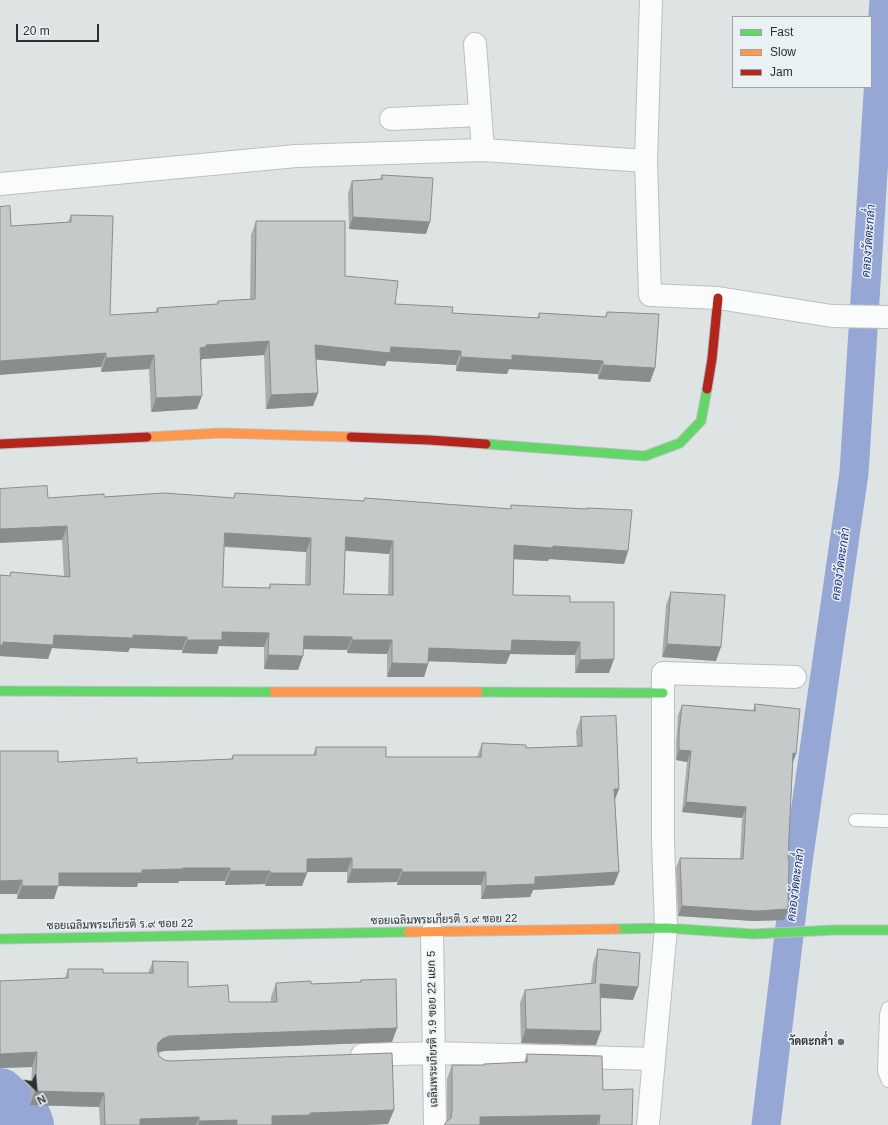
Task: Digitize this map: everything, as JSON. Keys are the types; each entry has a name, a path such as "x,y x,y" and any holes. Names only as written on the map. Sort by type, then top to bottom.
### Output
{"street":[{"path":"651,0 646,161 650,295 718,298 832,316 888,317"},
{"path":"475,44 483,150"},
{"path":"391,119 480,115"},
{"path":"0,184 296,156 483,150 646,161"},
{"path":"0,444 221,433 430,440 646,456 680,443 701,421 712,359 718,298"},
{"path":"648,1125 666,928 663,841 663,673 795,677"},
{"path":"0,691 663,693"},
{"name":"ซอยเฉลิมพระเกียรติ ร.๙ ซอย 22","path":"0,939 666,928 753,934 834,930 888,930"},
{"name":"เฉลิมพระเกียรติ ร.9 ซอย 22 แยก 5","path":"432,932 435,1125"},
{"path":"346,1056 433,1053 654,1059"}],"lane":[{"path":"855,820 888,821"},
{"path":"888,1008 886,1015 887,1047 884,1071 888,1081"}],"building":[{"path":"382,175 433,178 430,222 353,217 352,181 382,179"},
{"path":"10,206 11,226 71,222 71,215 113,216 110,315 158,312 157,308 218,304 218,301 255,299 256,221 345,221 345,276 398,281 395,304 453,307 452,313 539,318 539,313 606,317 607,312 659,314 655,368 603,365 603,361 512,355 512,360 461,357 461,351 391,347 390,353 315,345 318,393 271,395 269,341 206,345 206,347 200,348 202,396 156,398 154,355 106,358 106,353 0,361 0,207"},
{"path":"47,486 48,498 104,494 104,497 164,493 234,498 235,493 364,501 365,498 511,509 511,505 632,510 628,551 514,545 513,595 570,596 570,602 614,602 614,659 580,660 580,642 512,640 511,651 429,648 428,664 392,663 392,640 352,640 352,637 304,636 303,656 268,655 269,633 222,632 222,640 187,640 187,637 133,635 133,638 54,635 53,645 3,642 3,645 0,645 0,575 10,576 11,572 70,577 67,526 0,529 0,489","holes":["225,533 311,538 310,585 270,584 270,588 223,587","346,537 393,541 393,595 344,594"]},
{"path":"671,592 725,595 721,647 667,644"},
{"path":"755,704 800,709 796,754 793,753 788,859 788,909 757,911 682,906 680,858 743,859 746,807 686,802 691,751 679,750 682,705 755,711"},
{"path":"616,716 619,789 614,789 619,872 535,877 535,884 486,886 486,872 402,872 402,869 352,869 352,858 307,859 307,873 230,871 230,868 183,868 142,870 142,873 59,873 59,886 22,886 22,880 0,881 0,751 58,751 58,762 137,758 137,763 233,759 233,755 316,755 316,747 386,747 386,757 481,757 482,743 526,745 526,748 582,746 581,717"},
{"path":"598,949 640,953 638,987 600,984 601,1031 526,1029 525,990 595,983"},
{"path":"153,961 188,962 188,987 228,985 229,1002 277,1002 276,983 311,981 311,984 396,979 397,1028 169,1036 162,1039 158,1043 157,1049 159,1056 164,1060 170,1061 392,1053 394,1110 272,1116 272,1125 237,1125 237,1120 199,1121 199,1117 140,1119 140,1125 105,1125 104,1093 35,1091 37,1052 0,1054 0,981 68,978 68,969 103,969 103,973 153,973"},
{"path":"527,1054 602,1056 603,1090 633,1089 632,1125 599,1125 600,1115 480,1117 480,1125 445,1125 445,1123 451,1118 452,1111 452,1065 485,1065 484,1064 527,1062"}],"waterway":[{"name":"คลองวัดตะกล่ำ","path":"766,1125 797,869 854,473 884,0"},
{"path":"0,1093 26,1117 29,1125"}],"traffic: fast":[{"path":"486,444 645,456 680,443 701,421 707,389"},
{"path":"0,691 274,692"},
{"path":"478,692 663,693"},
{"path":"616,929 666,928 753,934 834,930 888,930"},
{"path":"0,939 408,932"}],"traffic: slow":[{"path":"147,437 221,433 351,437"},
{"path":"274,692 478,692"},
{"path":"408,932 616,929"}],"traffic: jam":[{"path":"707,389 712,359 718,298"},
{"path":"0,444 147,437"},
{"path":"351,437 486,444"}],"place":[{"name":"วัดตะกล่ำ","path":"841,1042"}]}
